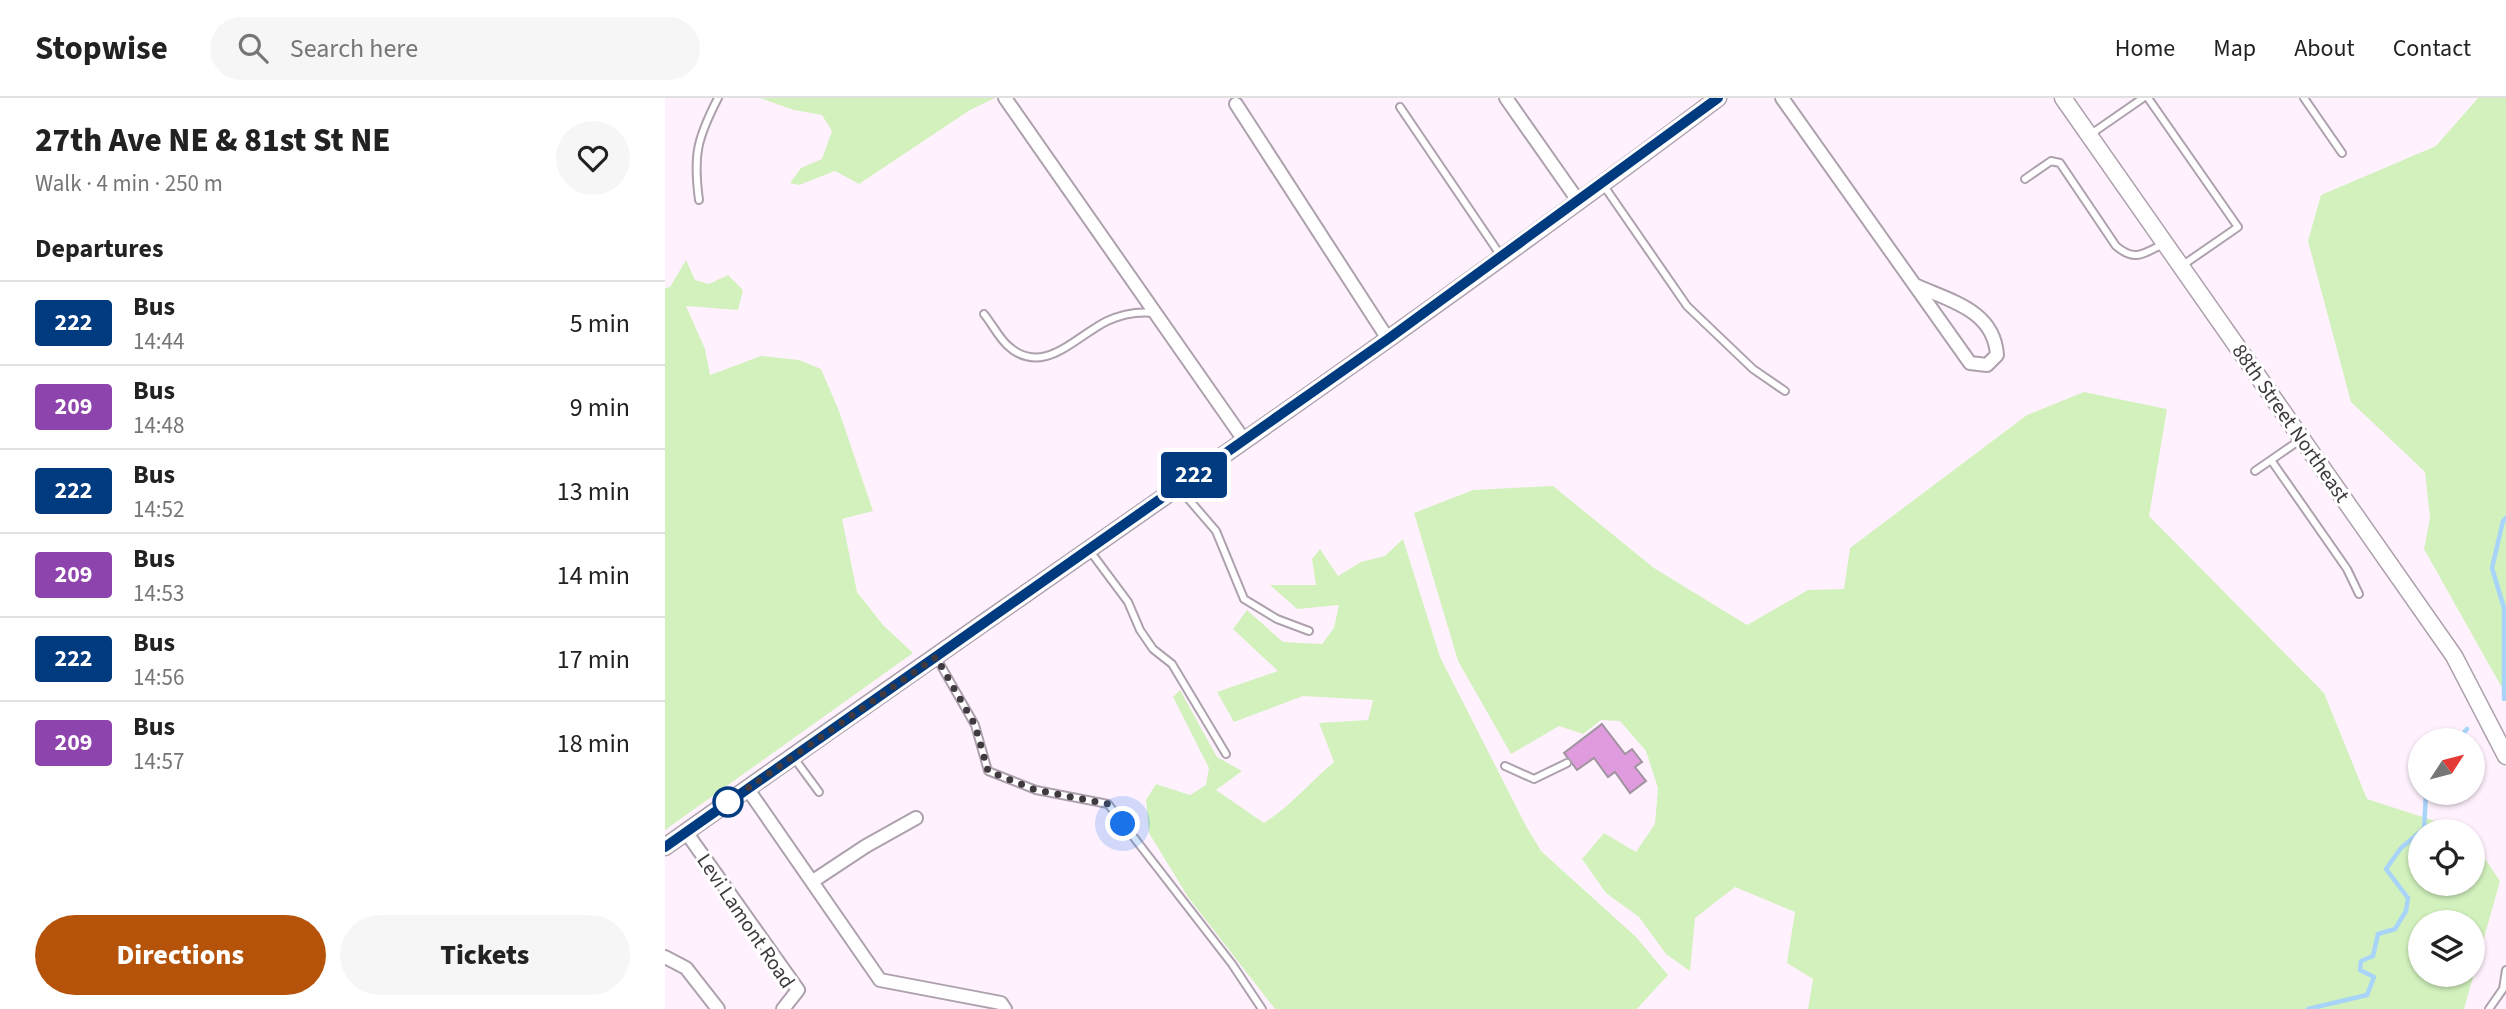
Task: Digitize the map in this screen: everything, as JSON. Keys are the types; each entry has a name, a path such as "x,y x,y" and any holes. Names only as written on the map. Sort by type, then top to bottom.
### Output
{"street":[{"path":"1005,98 1244,440"},
{"path":"1506,98 1579,202"},
{"path":"665,847 1388,339 1718,98"},
{"path":"1783,98 1970,363 1987,365 1997,355 1996,342 1990,328 1976,312 1915,285"},
{"name":"88th Street Northeast","path":"2063,98 2454,656 2506,756"},
{"path":"1236,104 1388,339"},
{"path":"747,788 880,980 1003,1006"},
{"path":"813,881 866,846 916,818"},
{"name":"Levi Lamont Road","path":"686,832 798,990 783,1009"},
{"path":"665,957 686,968 718,1009"}],"lane":[{"path":"699,200 694,163 705,124 718,98"},
{"path":"2089,135 2145,98 2238,227 2181,267"},
{"path":"2304,98 2342,153"},
{"path":"1400,107 1502,257"},
{"path":"2025,179 2051,162 2060,163 2116,246 2127,256 2138,256 2165,243"},
{"path":"1602,185 1687,306 1753,369 1785,391"},
{"path":"984,314 1007,345 1023,356 1040,359 1058,352 1107,321 1123,315 1156,314"},
{"path":"2255,471 2302,439"},
{"path":"2271,460 2347,569 2359,594"},
{"path":"1178,487 1216,531 1244,599 1277,620 1309,631"},
{"path":"1089,549 1128,602 1140,630 1153,649 1172,664 1226,754"},
{"path":"936,657 975,725 988,771 1036,790 1108,804 1232,964 1262,1009"},
{"path":"793,757 819,792"},
{"path":"1505,766 1534,779 1567,763"},
{"path":"2489,1009 2503,989 2506,970"}],"green space":[{"path":"760,98 995,98 970,110 859,184 835,171 799,185 790,183 801,168 822,159 832,131 822,115 794,110"},
{"path":"2478,98 2506,98 2506,695 2424,549 2430,518 2425,472 2351,402 2308,241 2321,195 2436,146"},
{"path":"686,260 695,280 709,284 728,275 743,290 738,310 686,306 705,349 710,375 761,356 799,360 821,369 839,411 873,511 842,519 857,592 883,625 913,653 665,830 665,288 670,287"},
{"path":"2084,392 2167,409 2149,516 2324,693 2367,799 2429,819 2408,819 2408,896 2485,896 2485,859 2500,881 2485,934 2485,910 2408,910 2408,987 2470,987 2464,1009 1808,1009 1813,979 1787,963 1795,912 1735,887 1695,918 1690,971 1666,954 1639,917 1606,893 1582,859 1604,833 1636,852 1655,824 1658,788 1646,751 1620,721 1601,720 1583,734 1559,726 1511,754 1458,661 1414,513 1473,490 1553,486 1654,568 1747,625 1808,590 1844,589 1850,548 2027,415"},
{"path":"1403,539 1440,657 1541,851 1636,937 1668,975 1637,1009 1275,1009 1188,897 1149,833 1146,800 1156,784 1190,795 1206,785 1209,768 1173,697 1180,690 1217,757 1242,771 1216,790 1264,823 1292,802 1334,762 1319,723 1368,720 1373,700 1303,696 1234,722 1217,692 1278,671 1233,629 1247,610 1283,642 1322,644 1334,628 1339,605 1297,609 1270,585 1316,585 1312,559 1320,549 1338,576 1361,562 1385,556"}],"building":[{"path":"1602,724 1625,754 1632,749 1642,762 1635,767 1646,781 1630,793 1615,772 1608,777 1594,758 1577,770 1564,753"}],"waterway":[{"path":"2504,699 2504,608 2492,568 2506,518"},
{"path":"2425,805 2425,819"},
{"path":"2308,1009 2367,995 2374,977 2360,970 2361,961 2373,956 2378,934 2395,929 2406,911 2408,898 2386,869 2408,842"}],"bus line":[{"name":"222","path":"665,847 1388,339 1718,98"}],"route":[{"path":"728,802 936,657 975,725 988,771 1036,790 1108,804 1123,824"}]}
